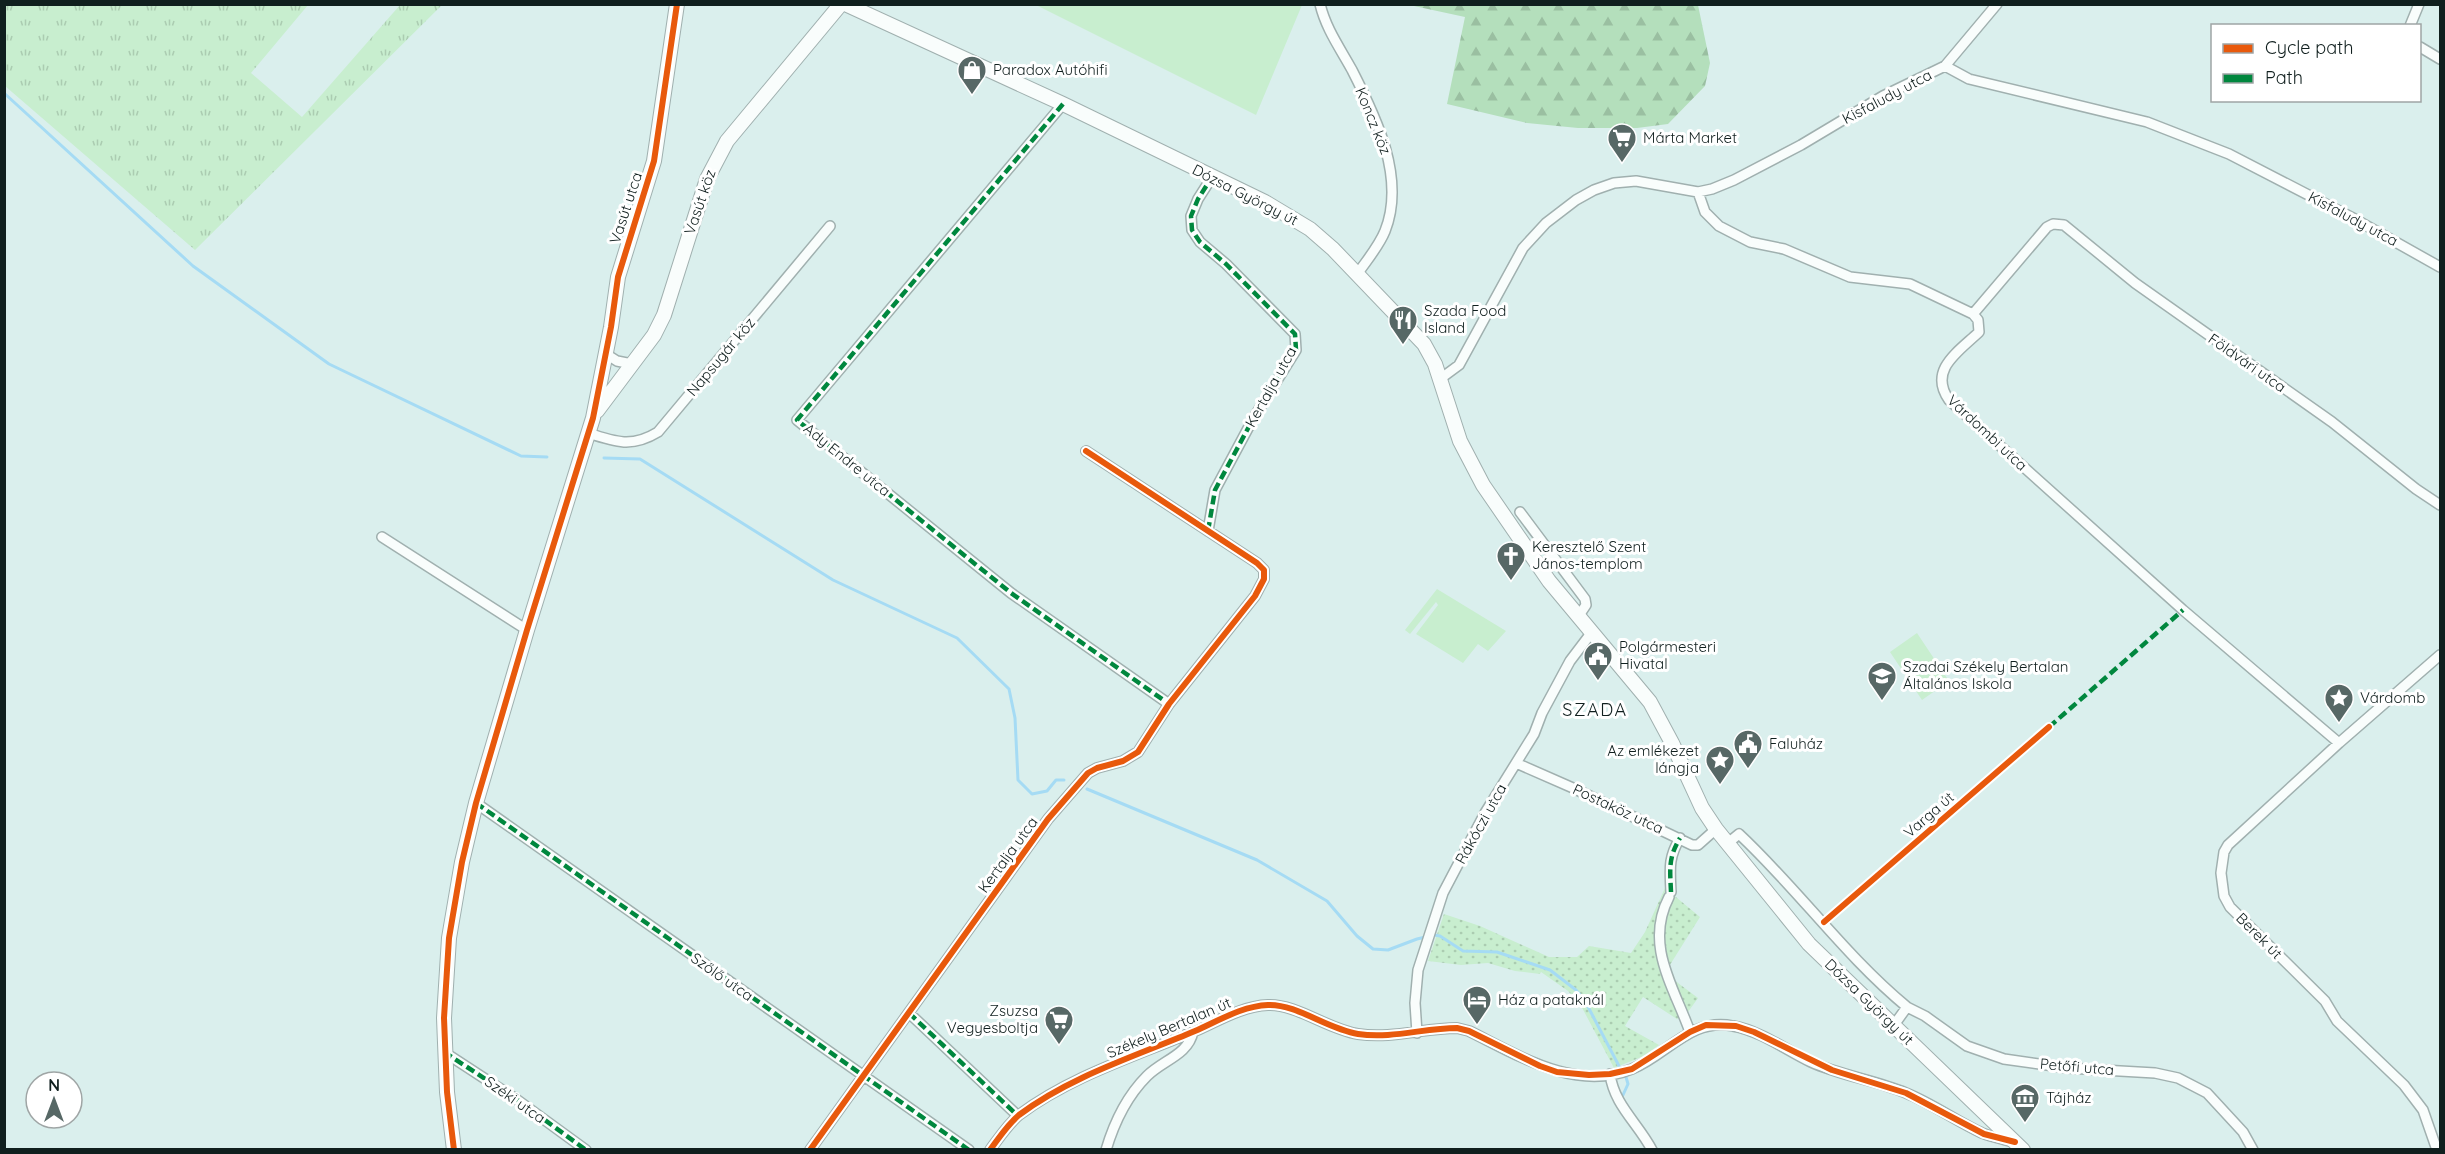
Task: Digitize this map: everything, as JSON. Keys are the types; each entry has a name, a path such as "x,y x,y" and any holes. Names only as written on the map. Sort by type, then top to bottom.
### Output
{"main road":[{"name":"Vasút utca","path":"454,1149 444,1052 445,998 449,938 462,862 476,803 526,630 592,418 606,354 618,277 654,161 677,4"},
{"name":"Dózsa György út","path":"843,4 1063,104 1265,202 1310,229 1358,273 1424,344 1435,364 1460,441 1479,480 1549,581 1650,702 1702,808 1716,828 1809,944 2019,1146"},
{"name":"Vasút köz","path":"592,418 654,335 664,315 706,178 716,157 843,4"}],"street":[{"name":"Koncz köz","path":"1320,4 1329,32 1351,69 1376,124 1389,162 1392,201 1389,217 1384,232 1358,273"},
{"path":"1945,66 1997,4"},
{"path":"2411,24 2419,4"},
{"path":"2421,48 2440,59"},
{"name":"Kisfaludy utca","path":"1440,380 1459,366 1523,248 1546,223 1576,200 1594,190 1623,182 1636,181 1698,192 1712,189 1801,145 1883,96 1945,66 1969,79 2147,122 2229,154 2352,217 2440,267"},
{"name":"Ady Endre utca","path":"1063,104 797,420 1011,593 1169,704"},
{"name":"Kertalja utca","path":"1208,531 1215,490 1253,419 1296,350 1297,341 1295,334 1226,264 1200,242 1192,230 1191,216 1198,199 1212,177"},
{"path":"1698,192 1705,212 1719,226 1750,242 1784,249 1850,277 1910,284 1973,314"},
{"name":"Földvári utca","path":"1973,314 2047,227 2053,224 2064,225 2078,234 2135,283 2332,422 2416,489 2440,505"},
{"name":"Napsugár köz","path":"588,433 610,440 636,443 658,432 831,226"},
{"name":"Várdombi utca","path":"1973,314 1978,320 1979,332 1947,364 1941,375 1940,386 1949,400 2183,610 2339,743"},
{"path":"606,354 617,361 632,364"},
{"name":"Kertalja utca","path":"810,1149 1056,810 1088,772 1123,761 1138,752 1169,704 1255,596 1264,579 1264,570 1257,563 1086,451"},
{"path":"1520,512 1585,598 1586,604 1578,617"},
{"path":"382,537 526,630"},
{"name":"Rákóczi utca","path":"1417,1033 1416,988 1425,945 1443,893 1485,813 1534,734 1542,713 1570,660 1592,632"},
{"name":"Berek út","path":"2437,1149 2423,1110 2404,1085 2337,1021 2325,1001 2230,907 2222,885 2221,861 2228,845 2339,743 2440,655"},
{"name":"Postaköz utca","path":"1516,764 1671,833 1695,846 1716,828"},
{"name":"Szőlő utca","path":"476,803 969,1149"},
{"name":"Dózsa György út","path":"1728,843 1739,834 1824,922 1856,961 1907,1007"},
{"path":"1680,838 1672,852 1670,894 1660,919 1662,962 1690,1032"},
{"name":"Székely Bertalan út","path":"990,1149 1018,1116 1056,1092 1106,1067 1248,1008 1268,1005 1289,1008 1321,1023 1357,1034 1378,1036 1457,1028 1469,1031 1557,1072 1610,1074 1632,1069 1690,1032 1706,1025 1736,1026 1754,1032 1832,1071 1905,1093 1984,1134 2019,1146"},
{"path":"1894,1025 1907,1007"},
{"name":"Petőfi utca","path":"1907,1007 1925,1016 1967,1046 2004,1059 2068,1068 2155,1073 2178,1078 2207,1093 2243,1132 2253,1149"},
{"path":"909,1013 1018,1116"},
{"path":"1106,1149 1118,1119 1136,1090 1154,1070 1187,1048 1193,1032"},
{"name":"Széki utca","path":"444,1052 516,1099 586,1149"},
{"path":"1610,1074 1613,1092 1642,1130 1652,1149"}],"green space":[{"path":"5,4 308,5 251,73 302,117 400,5 442,5 195,250 5,86"},
{"path":"1420,4 1698,5 1710,63 1705,86 1668,124 1637,128 1578,128 1527,123 1447,104 1465,17 1414,6"},
{"path":"1036,5 1302,5 1256,115"},
{"path":"1437,589 1506,631 1488,651 1478,644 1463,663 1416,634 1438,605 1436,602 1410,634 1405,630"},
{"path":"1917,633 1949,681 1922,700 1890,652"},
{"path":"1665,888 1700,917 1668,968 1670,977 1698,998 1688,1012 1677,1019 1643,997 1625,1026 1659,1045 1644,1056 1614,1068 1579,1002 1568,991 1541,972 1540,974 1515,971 1488,963 1461,965 1428,961 1444,914 1480,926 1549,957 1577,957 1589,946 1631,953 1645,932"}],"waterway":[{"path":"4,93 193,266 329,364 521,456 547,457"},
{"path":"604,458 640,459 833,580 957,638 1009,689 1015,718 1018,780 1032,794 1047,791 1056,780 1064,780"},
{"path":"1087,789 1257,860 1327,901 1357,936 1373,949 1388,950 1434,935 1440,936 1463,951 1497,952 1550,970 1576,990 1585,1001 1619,1066"},
{"path":"1623,1095 1628,1084 1626,1077"}],"marked path":[{"path":"1063,104 797,420 1011,593 1169,704"},
{"path":"1208,531 1215,490 1253,419 1296,350 1295,334 1226,264 1200,242 1192,230 1191,216 1198,199 1212,177"},
{"path":"2049,727 2183,610"},
{"path":"476,803 969,1150"},
{"path":"1671,892 1670,870 1680,838"},
{"path":"909,1013 1018,1116"},
{"path":"444,1052 516,1099 586,1150"}],"cycle path":[{"path":"454,1150 447,1092 444,1018 449,938 462,862 476,803 527,630 593,418 611,327 618,277 654,161 677,4"},
{"path":"810,1150 1048,819 1088,773 1097,768 1123,761 1138,752 1169,704 1255,596 1264,579 1264,570 1257,563 1086,451"},
{"name":"Varga út","path":"1824,922 2049,727"},
{"path":"990,1150 1019,1115 1060,1089 1230,1015 1249,1008 1268,1005 1290,1008 1358,1034 1383,1035 1457,1028 1469,1031 1540,1066 1557,1072 1589,1075 1610,1074 1632,1069 1690,1032 1706,1025 1736,1026 1754,1032 1832,1070 1906,1093 1984,1134 2015,1142"}],"place":[{"name":"Paradox Autóhifi","path":"972,96"},
{"name":"Márta Market","path":"1622,164"},
{"name":"Szada Food Island","path":"1403,346"},
{"name":"Keresztelő Szent János-templom","path":"1511,582"},
{"name":"Polgármesteri Hivatal","path":"1598,682"},
{"name":"Szadai Székely Bertalan Általános Iskola","path":"1882,702"},
{"name":"Várdomb","path":"2339,724"},
{"name":"Faluház","path":"1748,770"},
{"name":"Az emlékezet lángja","path":"1720,786"},
{"name":"Ház a pataknál","path":"1477,1026"},
{"name":"Zsuzsa Vegyesboltja","path":"1059,1046"},
{"name":"Tájház","path":"2025,1124"}],"district":[{"name":"SZADA","path":"1595,710"}]}
